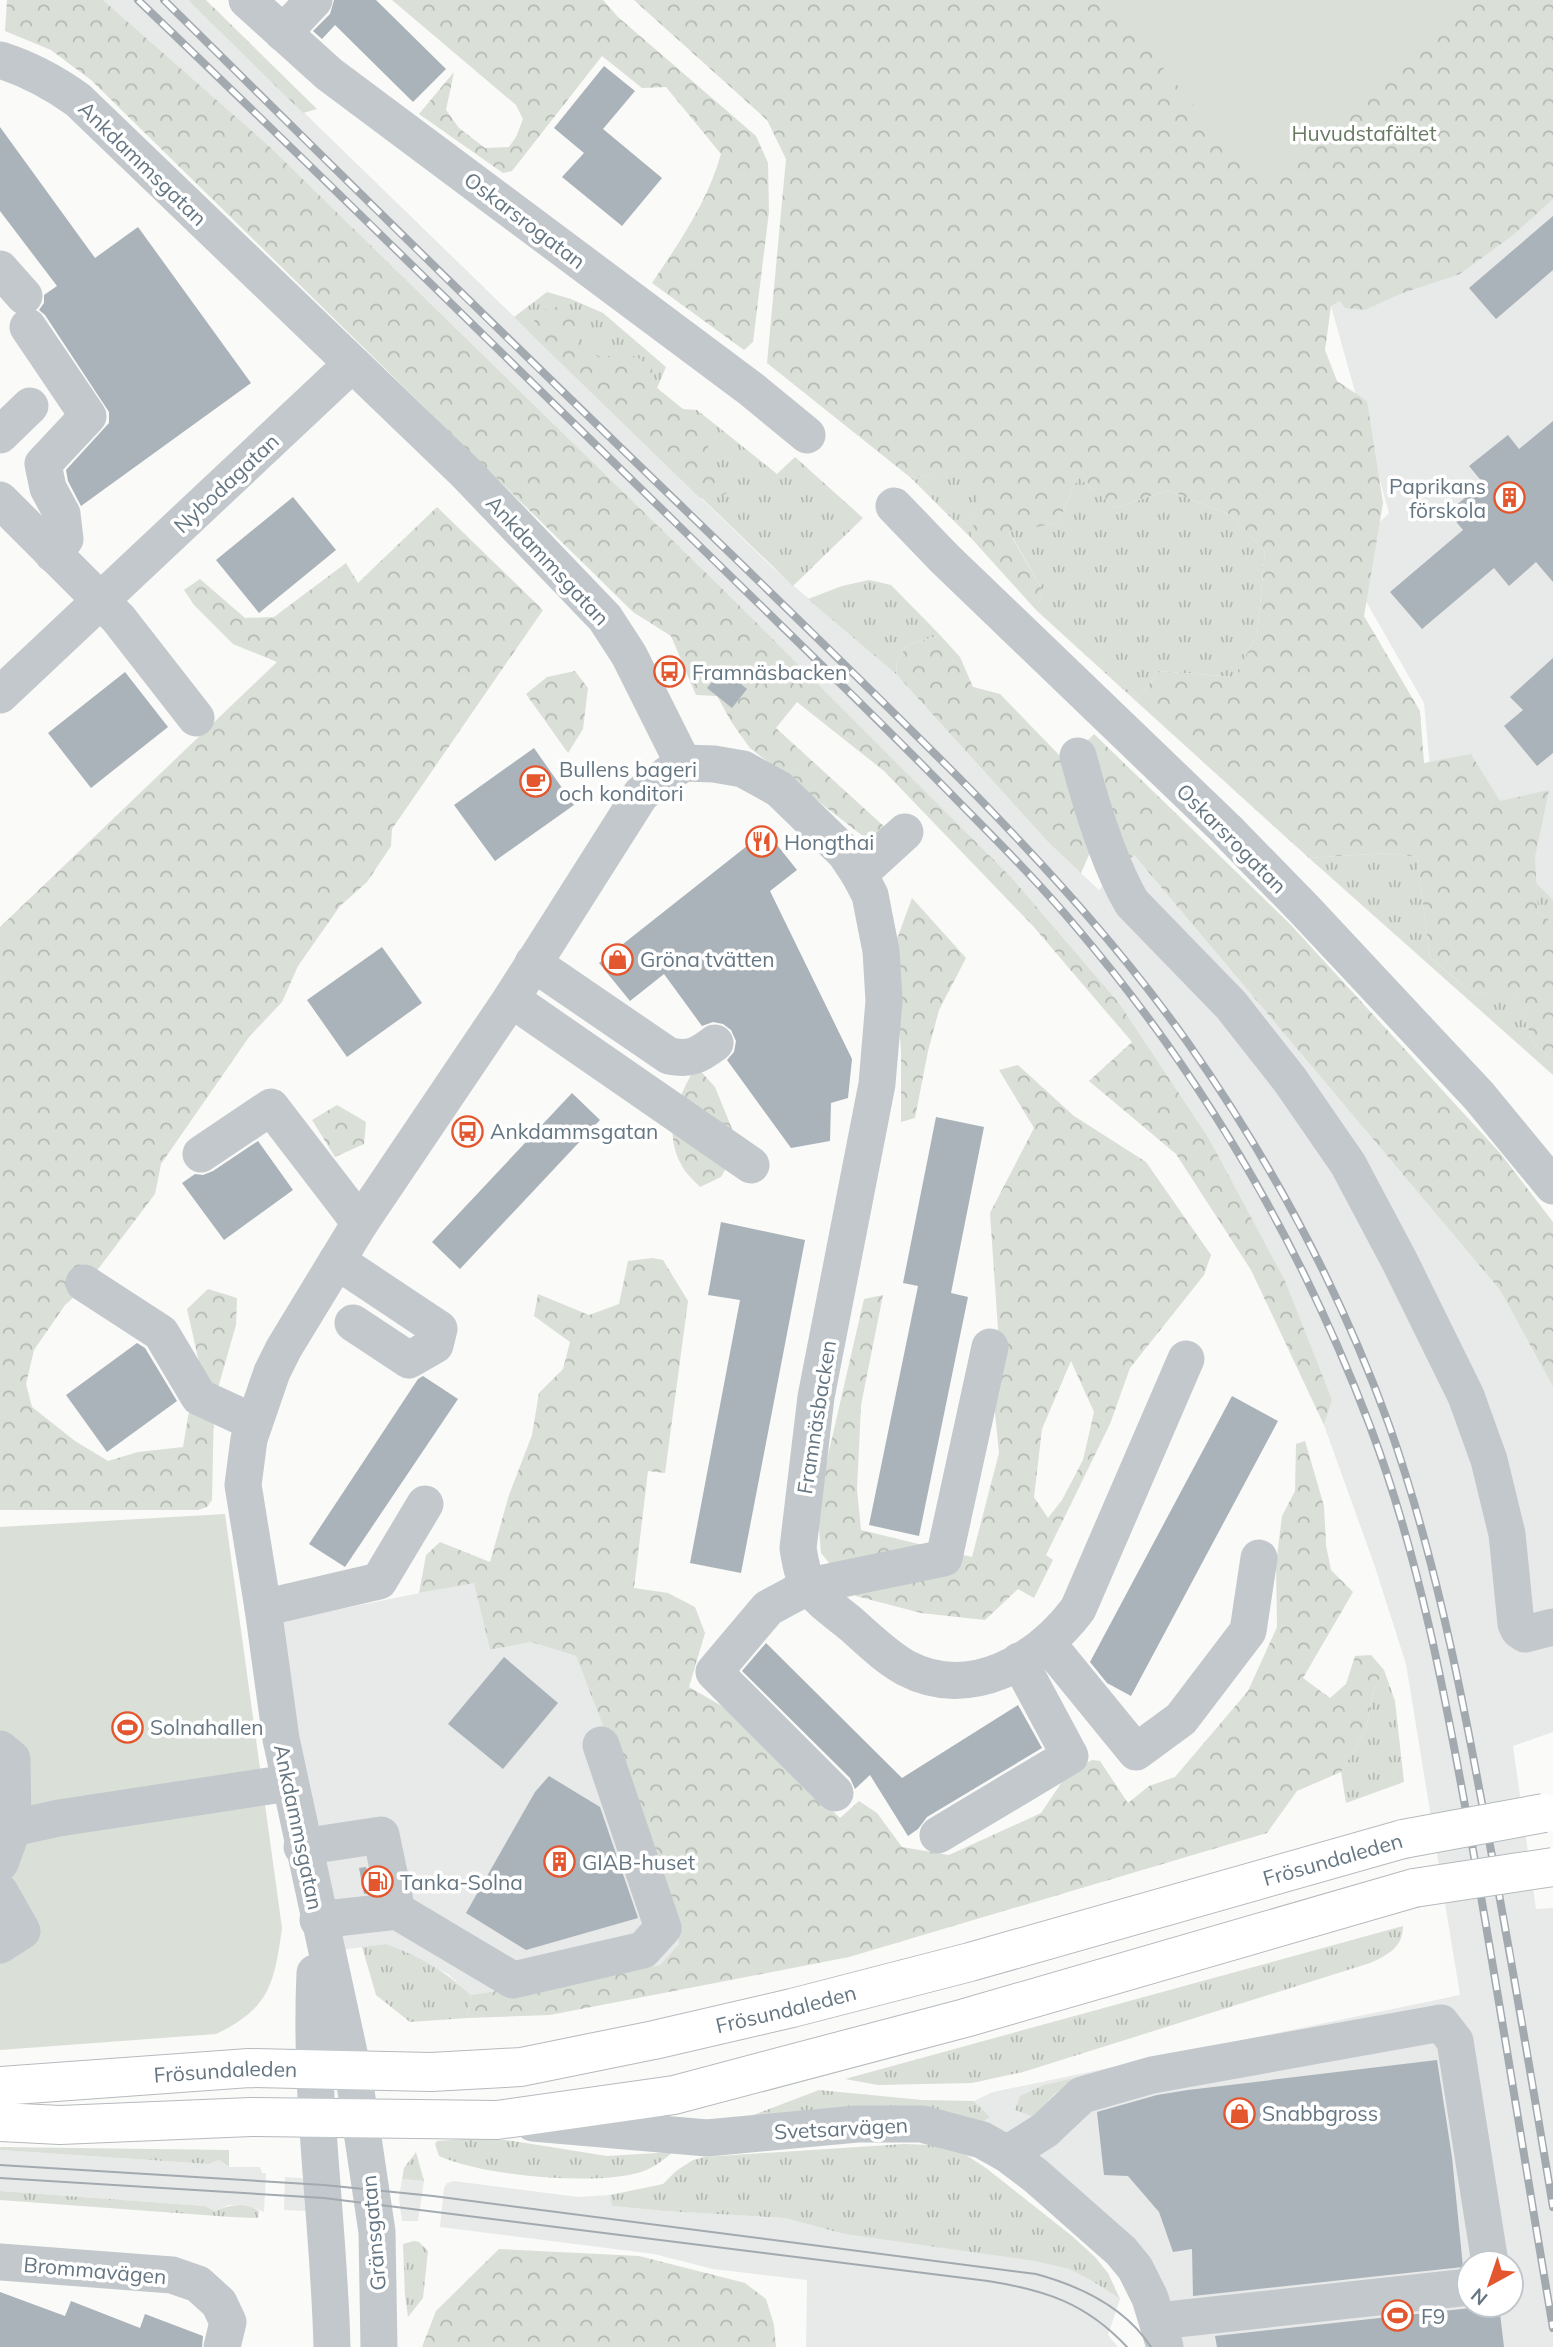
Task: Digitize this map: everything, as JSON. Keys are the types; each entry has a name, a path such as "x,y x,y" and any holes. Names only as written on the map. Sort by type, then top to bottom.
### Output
{"main road":[{"name":"Frösundaleden","path":"0,2086 249,2068 431,2072 522,2067 792,2008 970,1962 1404,1839 1548,1813"},
{"path":"0,2122 61,2125 243,2118 497,2120 674,2095 965,2018 1413,1888 1553,1867"}],"street":[{"name":"Oskarsrogatan","path":"247,0 329,74 740,381 807,435"},
{"path":"283,33 314,0"},
{"name":"Ankdammsgatan","path":"0,60 19,65 51,80 78,100 466,473 605,618 629,655 683,763 641,794 511,999 360,1223 284,1348 253,1422 243,1485 289,1783 360,2119"},
{"path":"0,269 88,416 43,464 48,488 62,514 65,539 53,554"},
{"name":"Nybodagatan","path":"0,695 352,363"},
{"path":"0,435 30,406"},
{"path":"0,500 118,618 196,718"},
{"name":"Oskarsrogatan","path":"894,506 944,558 1235,838 1479,1096 1553,1186"},
{"path":"1078,756 1113,862 1122,886 1132,902 1231,1005 1290,1080 1348,1164 1466,1396 1489,1460 1507,1534 1518,1630 1525,1634 1553,1627"},
{"name":"Framnäsbacken","path":"683,763 744,768 779,789 845,853 859,874 870,895 881,951 884,1001 877,1084 816,1397 798,1548 802,1570 809,1586"},
{"path":"859,874 905,832"},
{"path":"533,963 669,1056 683,1059 696,1057 715,1044"},
{"path":"511,999 751,1165"},
{"path":"1479,1096 1553,1148"},
{"path":"1479,1096 1553,1167"},
{"path":"201,1154 271,1107 360,1223"},
{"path":"337,1261 439,1329 435,1345 409,1360 353,1323"},
{"path":"84,1283 161,1333 199,1397 253,1422"},
{"path":"835,1793 714,1672 768,1608 809,1586 944,1558 990,1348"},
{"path":"809,1586 882,1652 907,1668 931,1678 951,1682 992,1676 1033,1652 1062,1632 1078,1609 1186,1359"},
{"path":"263,1608 379,1581 425,1504"},
{"path":"1033,1652 1136,1752 1181,1719 1248,1631 1259,1558"},
{"path":"938,1835 1070,1756 1033,1652"},
{"path":"318,1920 397,1911 513,1980 643,1950 663,1928 601,1745"},
{"path":"0,1749 12,1759 13,1828 0,1863"},
{"path":"13,1828 59,1818 289,1783"},
{"path":"302,1847 381,1835 397,1911"},
{"path":"0,1892 22,1931 0,1945"},
{"name":"Ankdammsgatan","path":"318,1920 314,1992 314,2070 318,2118"},
{"path":"1007,2154 1045,2130 1082,2095 1152,2075 1441,2023 1455,2041 1487,2249"},
{"path":"318,2118 331,2295 332,2347"},
{"name":"Gränsgatan","path":"360,2119 377,2232 379,2347"},
{"name":"Svetsarvägen","path":"497,2120 707,2138 858,2123 922,2124 982,2140 1007,2154 1036,2176 1121,2251 1135,2269 1162,2334"},
{"name":"Brommavägen","path":"0,2262 172,2275 198,2284 219,2303 228,2322 222,2347"},
{"path":"1162,2334 1455,2289"},
{"path":"321,2347 331,2295"}],"shaded area":[{"path":"103,0 188,0 772,567 896,674 1049,843 1099,890 1133,854 1500,1290 1553,1387 1553,1732 1513,1746 1536,1909 1553,1908 1553,2347 1178,2347 1146,2260 973,2129 990,2117 974,2101 993,2092 1460,1995 1406,1664 1374,1564 1324,1425 1332,1400 1208,1137 1119,1003 1012,878 738,604 269,146"},
{"path":"1553,178 1552,901 1430,768 1424,703 1363,596 1373,529 1389,513 1331,306"},
{"path":"474,1582 490,1650 531,1642 576,1656 678,1920 679,1944 660,1965 471,1995 448,1974 386,1944 341,1950 276,1622"},
{"path":"0,2150 209,2164 219,2160 228,2167 260,2167 262,2173 266,2173 264,2212 252,2207 229,2205 215,2211 205,2206 0,2191"},
{"path":"285,2177 302,2178 306,2188 306,2211 284,2210"},
{"path":"402,2179 424,2181 418,2221 402,2221 399,2198"},
{"path":"454,2181 578,2197 610,2195 612,2206 785,2218 844,2234 1034,2261 1069,2269 1120,2299 1108,2335 1118,2347 806,2347 807,2280 713,2269 654,2254 440,2227 444,2188 447,2183"}],"green space":[{"path":"7,0 103,0 269,146 738,604 1012,878 1119,1003 1208,1137 1285,1281 1332,1400 1324,1425 1251,1270 1176,1154 1089,1081 1132,1042 1033,926 884,771 797,702 776,728 888,830 873,844 750,748 717,696 696,695 671,636 633,612 91,80 51,50 5,31"},
{"path":"188,0 206,0 317,109 303,113"},
{"path":"392,0 603,0 618,17 756,136 768,163 769,212 753,342 744,350 652,283 701,205 721,154 666,87 642,88 602,56 512,171 503,173 419,114 454,72 446,110 459,128 485,148 509,147 523,119 516,105"},
{"name":"Huvudstafältet","path":"634,0 1553,0 1553,199 1513,235 1460,274 1400,294 1365,310 1345,308 1340,301 1331,306 1325,350 1337,381 1367,401 1383,503 1364,616 1420,711 1424,763 1471,754 1500,801 1549,790 1535,857 1538,913 1553,922 1553,1060 1533,1043 1516,993 1473,994 1430,957 1417,857 1387,853 1309,858 1137,702 1158,671 1234,677 1257,636 1265,552 1231,515 1168,490 1116,508 1078,477 1058,523 1009,532 1043,591 1036,610 971,538 984,469 911,478 767,363 786,159 767,120"},
{"path":"1107,0 1481,0 1259,184"},
{"path":"547,292 603,313 666,367 657,388 683,409 697,410 777,474 795,457 863,518 793,586 514,317"},
{"path":"557,307 576,321 578,346 593,356 636,356 652,369 657,394 676,412 699,424 727,493 712,500 700,498 528,331 540,311"},
{"path":"985,468 971,538 911,478"},
{"path":"1078,477 1116,508 1168,490 1231,515 1265,552 1257,636 1234,677 1158,671 1137,702 1036,610 1043,591 1009,531 1058,523"},
{"path":"437,507 543,610 392,829 391,846 367,882 340,906 298,966 282,1002 249,1037 161,1164 155,1194 83,1289 65,1305 34,1350 26,1384 32,1407 75,1441 108,1461 138,1452 183,1447 189,1411 205,1389 187,1309 208,1289 237,1298 236,1325 214,1402 212,1500 207,1507 198,1510 0,1510 0,927 277,662 233,644 194,605 184,590 200,579 245,618 274,617 346,563 358,583"},
{"path":"869,580 891,585 940,635 907,645 897,662 896,674 808,599 842,586"},
{"path":"940,635 960,657 973,687 1000,694 1063,759 1091,850 1081,873 1049,843 896,674 897,662 907,645"},
{"path":"575,671 588,688 583,729 568,753 526,694 547,677"},
{"path":"1094,734 1290,924 1500,1153 1553,1222 1553,1387 1500,1290 1134,855 1123,866 1085,743"},
{"path":"1387,853 1417,857 1430,957 1473,994 1516,992 1533,1043 1553,1060 1553,1075 1309,858"},
{"path":"1536,883 1553,900 1553,922 1538,913"},
{"path":"912,898 966,958 939,1010 915,1118 901,1122 901,1051 893,950"},
{"path":"1018,1065 1074,1116 1146,1162 1211,1255 1204,1275 1130,1368 1110,1424 1046,1555 1053,1560 1034,1598 1018,1589 985,1620 921,1613 856,1596 821,1553 817,1503 864,1299 883,1295 861,1405 857,1489 861,1530 972,1557 999,1453 992,1383 998,1329 990,1213 1034,1128 999,1070","holes":["1071,1361 1094,1412 1083,1460 1062,1500 1048,1518 1034,1497 1042,1429"]},
{"path":"696,1066 715,1087 739,1146 721,1177 700,1187 682,1166 673,1140 678,1102"},
{"path":"337,1105 366,1122 364,1144 335,1157 312,1120"},
{"path":"652,1258 663,1260 688,1301 665,1473 648,1471 634,1588 668,1593 695,1607 705,1633 689,1687 727,1709 840,1818 859,1801 877,1813 902,1847 949,1855 1041,1813 1068,1773 1092,1760 1100,1761 1128,1803 1149,1786 1175,1777 1248,1691 1277,1627 1276,1565 1282,1516 1295,1491 1296,1444 1305,1441 1324,1506 1326,1545 1331,1570 1353,1592 1303,1678 1330,1698 1346,1684 1355,1656 1371,1655 1384,1670 1373,1691 1366,1730 1341,1772 1297,1791 1267,1833 849,1957 550,2015 467,2018 471,1995 660,1965 679,1944 678,1920 576,1656 531,1642 490,1650 474,1583 419,1593 426,1555 440,1542 490,1562 509,1495 532,1435 539,1393 563,1369 570,1342 534,1316 538,1294 589,1315 619,1304 628,1261"},
{"name":"Solnahallen","path":"225,1514 282,1928 272,1979 259,2004 216,2034 0,2050 0,1527"},
{"path":"1384,1670 1395,1701 1404,1782 1346,1803 1341,1772 1366,1730 1373,1691"},
{"path":"1403,1926 1397,1945 1383,1957 1370,1963 1023,2072 972,2083 878,2085 845,2079"},
{"path":"386,1944 431,1965 471,1995 467,2018 410,2022 376,1995 362,1947"},
{"path":"1084,2076 1054,2094 1034,2117 1015,2110 1020,2096 1044,2085"},
{"path":"819,2090 922,2100 974,2101 990,2117 973,2129 751,2116"},
{"path":"506,2140 607,2156 673,2152 650,2168 621,2176 539,2177 482,2169 439,2156 435,2144 437,2141"},
{"path":"904,2144 931,2145 966,2155 986,2168 1095,2257 1108,2273 1120,2299 1069,2269 1034,2261 844,2234 785,2218 612,2206 610,2195 663,2184 676,2171 693,2160 704,2157"},
{"path":"0,2147 229,2150 229,2167 219,2160 209,2164 0,2150"},
{"path":"416,2152 424,2181 402,2179 404,2168"},
{"path":"0,2191 205,2206 215,2211 243,2205 259,2211 258,2218 231,2217 0,2200"},
{"path":"414,2241 428,2251 423,2298 408,2317 403,2244"},
{"path":"499,2249 639,2256 745,2283 766,2299 774,2325 776,2347 422,2347 436,2311"}],"building":[{"path":"334,0 376,0 446,69 413,102 335,25 322,39 313,31 330,14"},
{"path":"604,66 635,91 603,129 662,178 622,226 562,177 584,153 554,128"},
{"path":"0,127 95,258 138,227 251,383 81,506 68,481 66,470 109,423 109,412 45,315 39,310 44,303 44,295 57,286 0,211"},
{"path":"1553,216 1553,270 1496,319 1469,288"},
{"name":"Paprikans förskola","path":"1553,421 1553,582 1536,562 1509,586 1494,568 1422,629 1390,592 1463,530 1448,512 1483,483 1469,466 1508,435 1519,449"},
{"path":"293,497 336,550 259,613 216,560"},
{"path":"1553,658 1553,753 1537,766 1504,726 1523,710 1510,697"},
{"path":"723,669 747,689 732,708 707,688"},
{"path":"125,672 168,727 91,788 48,733"},
{"path":"534,748 574,805 495,861 454,805"},
{"path":"766,831 797,870 770,891 852,1059 848,1098 831,1103 830,1141 791,1148 727,1060 734,1052 736,1041 731,1030 723,1024 713,1022 702,1026 664,974 630,1001 599,963"},
{"path":"382,947 422,1003 347,1057 307,1000"},
{"path":"572,1093 600,1120 460,1269 432,1242"},
{"path":"936,1117 984,1127 951,1293 968,1297 919,1536 869,1525 918,1286 903,1283"},
{"path":"258,1141 293,1190 224,1240 182,1183 195,1174 203,1175 213,1171"},
{"path":"721,1222 805,1240 741,1573 690,1563 740,1300 708,1295"},
{"path":"137,1343 145,1348 177,1401 107,1452 66,1395"},
{"path":"423,1376 458,1399 345,1567 309,1544 418,1379"},
{"path":"1232,1396 1278,1421 1131,1696 1107,1683 1090,1662"},
{"path":"766,1643 902,1778 1018,1705 1042,1748 927,1817 918,1829 908,1836 870,1775 855,1789 850,1778 742,1671"},
{"path":"504,1657 558,1703 503,1769 448,1724"},
{"name":"GIAB-huset","path":"549,1776 600,1807 638,1918 526,1950 466,1913 535,1792"},
{"path":"366,1867 372,1893 364,1894 359,1868"},
{"path":"1437,2060 1452,2157 1461,2249 1455,2249 1455,2268 1193,2296 1192,2249 1173,2252 1159,2212 1128,2176 1104,2175 1097,2112 1157,2095"},
{"path":"0,2292 65,2316 71,2301 140,2328 145,2314 203,2336 202,2347 0,2347"},
{"name":"F9","path":"1455,2310 1455,2319 1501,2319 1504,2347 1217,2347 1215,2336"}],"tram line":[{"path":"0,2165 324,2185 433,2196 1036,2274 1085,2292 1115,2309 1151,2347"},
{"path":"0,2178 324,2198 988,2281 1028,2289 1064,2301 1096,2319 1127,2347"}],"railway":[{"path":"138,0 814,658 1014,859 1122,983 1206,1102 1244,1164 1280,1227 1343,1358 1388,1476 1417,1578 1462,1787 1553,2328"},
{"path":"164,0 997,817 1083,910 1137,975 1188,1043 1247,1133 1301,1227 1348,1325 1389,1425 1418,1515 1442,1607 1471,1746 1553,2207"}],"place":[{"name":"Paprikans förskola","path":"1509,498"},
{"name":"Framnäsbacken","path":"669,672"},
{"name":"Bullens bageri och konditori","path":"536,781"},
{"name":"Hongthai","path":"761,842"},
{"name":"Gröna tvätten","path":"617,959"},
{"name":"Ankdammsgatan","path":"467,1131"},
{"name":"Solnahallen","path":"127,1727"},
{"name":"GIAB-huset","path":"559,1862"},
{"name":"Tanka-Solna","path":"377,1882"},
{"name":"Snabbgross","path":"1239,2113"},
{"name":"F9","path":"1398,2316"}]}
